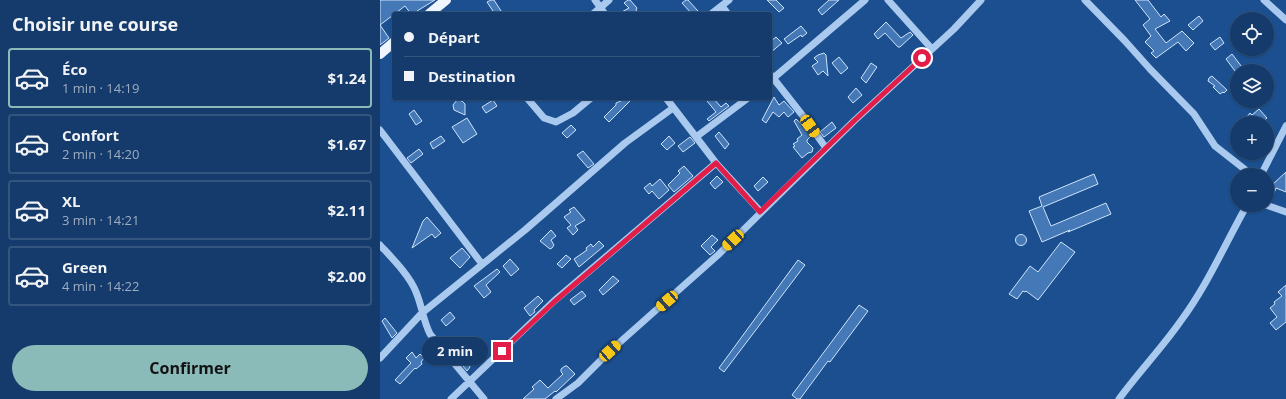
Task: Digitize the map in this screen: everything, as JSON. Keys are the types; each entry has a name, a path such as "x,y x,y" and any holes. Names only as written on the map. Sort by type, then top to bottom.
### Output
{"main road":[{"path":"431,12 446,0"},
{"path":"380,54 392,44"}],"street":[{"path":"595,0 603,11 609,0"},
{"path":"714,12 729,0"},
{"path":"772,77 865,0"},
{"path":"888,0 932,49"},
{"path":"556,399 578,383 610,351 718,255 826,148 954,29 981,0"},
{"path":"1085,0 1194,114 1215,146 1243,168"},
{"path":"1264,0 1286,20"},
{"path":"722,6 726,12"},
{"path":"772,79 803,116 826,148"},
{"path":"529,100 544,118 556,122 574,113 589,100"},
{"path":"667,100 716,163 760,212"},
{"path":"696,138 745,100"},
{"path":"380,358 422,312 482,264 625,143 673,108"},
{"path":"1265,168 1286,126"},
{"path":"380,130 482,264"},
{"path":"451,399 554,302 716,163"},
{"path":"1274,208 1286,212"},
{"path":"1119,399 1135,376 1180,322 1196,298 1243,212"},
{"path":"380,246 412,284 416,292 424,322 430,334 484,399"}],"building":[{"path":"380,0 435,0 417,11 418,12 410,12 405,6 397,12 392,12 392,16 380,25"},
{"path":"494,0 502,12 494,12 487,2"},
{"path":"630,0 637,8 636,10 638,12 622,12 629,8 624,3"},
{"path":"688,0 698,11 690,12 682,3"},
{"path":"767,0 776,0 784,8 779,12"},
{"path":"829,0 839,0 822,15 818,10"},
{"path":"1135,0 1148,0 1161,17 1164,14 1170,21 1155,29 1166,43 1182,31 1194,43 1186,51 1178,42 1156,58 1151,53 1154,51 1145,42 1151,36 1143,25 1150,19"},
{"path":"1199,16 1203,21 1193,30 1188,25"},
{"path":"886,22 901,38 910,32 913,35 900,47 898,47 885,33 878,39 874,34"},
{"path":"380,25 389,38 380,45"},
{"path":"801,26 807,33 802,37 801,35 788,44 784,39"},
{"path":"776,37 782,43 772,51 772,40"},
{"path":"1220,37 1224,43 1215,50 1210,44"},
{"path":"824,53 826,55 828,76 823,71 818,75 812,66 818,62 814,58"},
{"path":"1230,56 1234,56 1240,64 1230,64 1226,59"},
{"path":"839,57 848,68 841,74 832,63"},
{"path":"871,63 877,67 866,83 861,78"},
{"path":"1212,76 1227,90 1224,93 1223,92 1220,94 1213,87 1215,86 1208,81"},
{"path":"856,88 862,95 853,103 848,97"},
{"path":"774,97 779,105 784,101 794,112 788,117 784,112 779,117 773,112 766,123 762,120"},
{"path":"457,100 462,101 465,104 465,115 454,110 453,105"},
{"path":"493,100 497,106 486,113 482,107"},
{"path":"623,100 631,100 609,122 604,117 616,105 616,103"},
{"path":"715,100 721,107 726,103 729,106 709,121 707,119 716,112 707,101"},
{"path":"1259,109 1265,116 1248,116 1250,113 1252,115"},
{"path":"414,110 422,121 416,125 409,114"},
{"path":"467,118 477,134 463,143 452,127"},
{"path":"796,119 805,127 811,136 807,142 813,148 812,152 808,153 802,158 793,147 795,146 793,144 798,141 797,139 802,135 794,121"},
{"path":"832,122 836,128 824,137 820,132"},
{"path":"571,125 576,130 567,138 562,133"},
{"path":"719,132 729,144 725,149 715,136"},
{"path":"441,136 445,141 433,149 430,143"},
{"path":"669,136 675,143 667,150 661,144"},
{"path":"690,137 695,143 683,152 678,146"},
{"path":"419,149 423,154 411,163 407,158"},
{"path":"583,151 594,164 588,168 577,155"},
{"path":"684,166 693,176 674,192 668,185 680,173 678,171"},
{"path":"1286,172 1286,192 1276,188 1274,193 1274,183"},
{"path":"1094,174 1098,184 1043,207 1051,226 1106,203 1111,214 1042,242 1029,211 1042,206 1039,197"},
{"path":"717,176 723,182 715,189 710,183"},
{"path":"763,177 768,182 758,191 754,186"},
{"path":"660,179 669,190 659,199 652,191 649,194 644,188 650,183 652,186"},
{"path":"574,207 585,220 575,226 578,230 573,235 567,228 571,225 564,217 571,212 569,210"},
{"path":"427,217 441,233 435,238 432,234 412,248 423,221"},
{"path":"551,230 556,236 551,240 554,245 550,249 540,241"},
{"path":"712,235 718,240 711,247 715,251 710,255 701,246"},
{"path":"1019,235 1023,235 1025,236 1025,244 1019,245 1016,242 1016,238"},
{"path":"599,241 604,246 579,267 574,259 587,250 586,248 591,244 593,247"},
{"path":"1061,242 1075,252 1038,300 1026,291 1023,291 1017,299 1009,294 1030,266 1038,272"},
{"path":"462,248 470,257 460,268 450,258"},
{"path":"566,255 571,259 562,268 557,264"},
{"path":"510,259 519,269 511,276 503,266"},
{"path":"798,260 805,265 724,372 719,368"},
{"path":"497,269 500,272 486,285 491,292 484,298 474,286"},
{"path":"613,276 619,281 603,295 599,290"},
{"path":"1286,285 1286,322 1276,330 1270,323 1277,317 1270,308 1275,304 1274,302 1282,296 1278,292"},
{"path":"582,291 586,296 574,305 570,300"},
{"path":"538,296 543,301 530,316 524,308"},
{"path":"859,305 868,311 830,362 828,361 800,399 797,399 792,395"},
{"path":"450,312 455,318 446,326 441,320"},
{"path":"385,318 397,333 392,338 382,321"},
{"path":"472,342 478,348 472,353 477,359 469,365 470,367 467,371 458,360 463,355 461,352"},
{"path":"412,352 416,358 420,354 424,358 421,362 422,364 416,369 415,368 400,384 395,380 411,363 406,358"},
{"path":"567,366 575,374 556,392 555,391 545,399 523,399 534,389 532,387 540,380 548,388 563,374 561,369"}],"route":[{"path":"502,351 554,302 716,163 760,212 855,120 922,58"}]}
